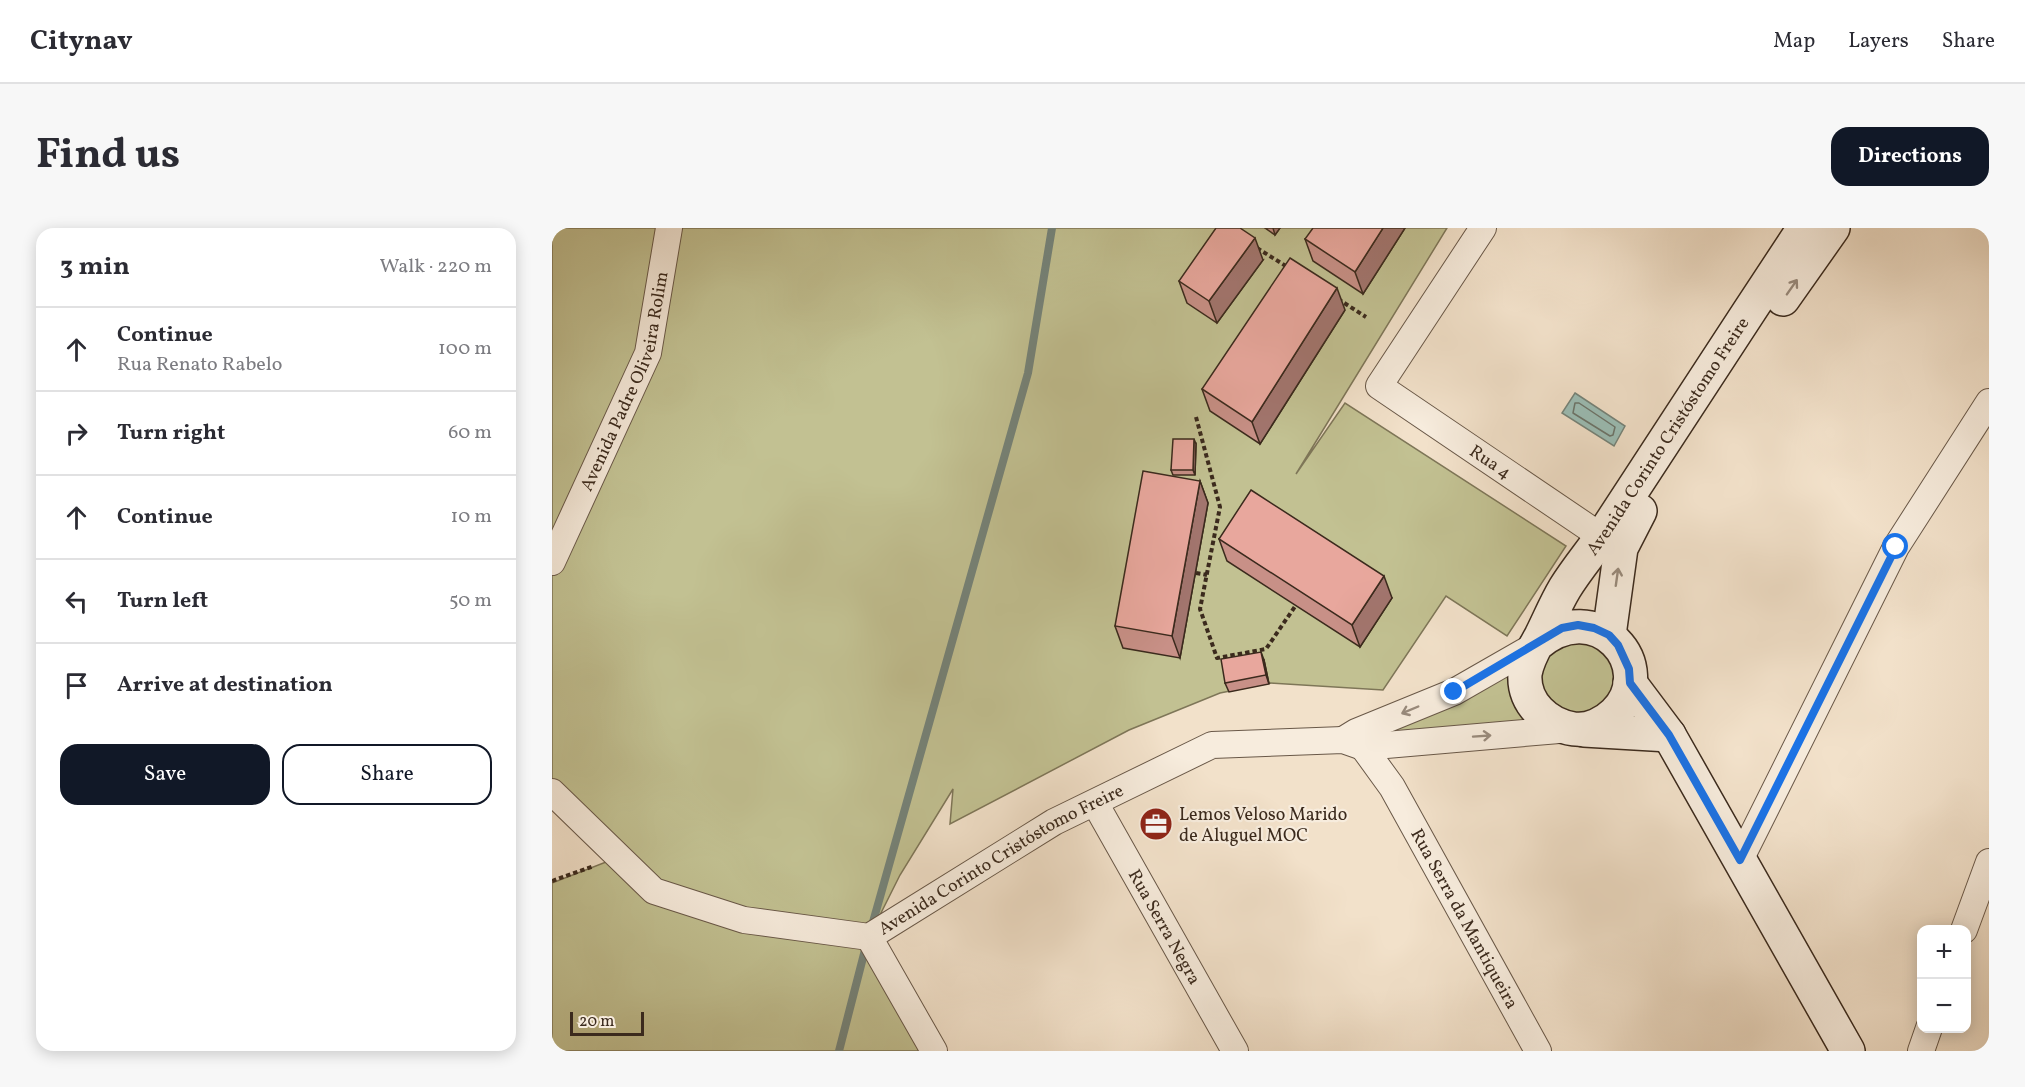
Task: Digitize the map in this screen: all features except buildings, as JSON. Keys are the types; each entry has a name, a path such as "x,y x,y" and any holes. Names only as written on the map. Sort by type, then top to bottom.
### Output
{"street":[{"name":"Avenida Padre Oliveira Rolim","path":"552,562 648,353 669,228"},
{"name":"Rua 4","path":"1483,228 1379,386 1602,537"},
{"name":"Avenida Corinto Cristóstomo Freire","path":"1364,738 1454,692 1536,645 1548,634 1562,628 1578,625 1594,628 1609,635 1621,548 1646,501 1744,337 1804,228"},
{"name":"Avenida Corinto Cristóstomo Freire","path":"1576,729 1558,726 1544,718 1534,705 1527,691 1525,675 1528,659 1566,587 1744,337 1833,228"},
{"path":"1740,860 1896,547 1989,402"},
{"path":"1609,635 1625,656 1630,683 1669,735 1848,1051"},
{"name":"Avenida Corinto Cristóstomo Freire","path":"552,792 654,891 744,920 869,937 1054,822 1212,745 1576,729 1605,722 1617,712 1630,683"},
{"path":"1576,729 1669,735"},
{"name":"Rua Serra da Mantiqueira","path":"1364,738 1538,1051"},
{"name":"Rua Serra Negra","path":"1095,803 1235,1051"},
{"path":"1966,925 1989,862"},
{"path":"869,937 934,1051"},
{"path":"1920,1051 1927,1033"}],"path":[{"path":"1255,246 1295,271"},
{"path":"1330,294 1366,317"},
{"path":"1196,417 1220,507 1200,609 1217,658 1266,650 1296,605"},
{"path":"1196,573 1207,575"},
{"path":"1241,654 1243,660"},
{"path":"552,881 619,857"}],"shaded area":[{"path":"552,228 1447,228 1296,474 1345,403 1566,546 1507,636 1446,596 1383,690 1270,683 1220,693 1129,730 950,824 953,789 900,875 869,937 934,1051 552,1051 552,883 619,857 552,792"},
{"path":"1563,633 1618,653 1614,708 1556,719 1531,668"},
{"path":"1522,661 1548,725 1415,734 1378,731"}],"water":[{"path":"1575,393 1625,426 1614,446 1562,413"}],"waterway":[{"path":"871,929 1028,373 1052,228"},
{"path":"839,1051 866,946"}],"place":[{"name":"Lemos Veloso Marido de Aluguel MOC","path":"1156,824"}],"route":[{"path":"1454,692 1536,645 1548,634 1562,628 1578,625 1594,628 1609,635 1625,656 1630,683 1669,735 1740,860 1896,547"}]}
